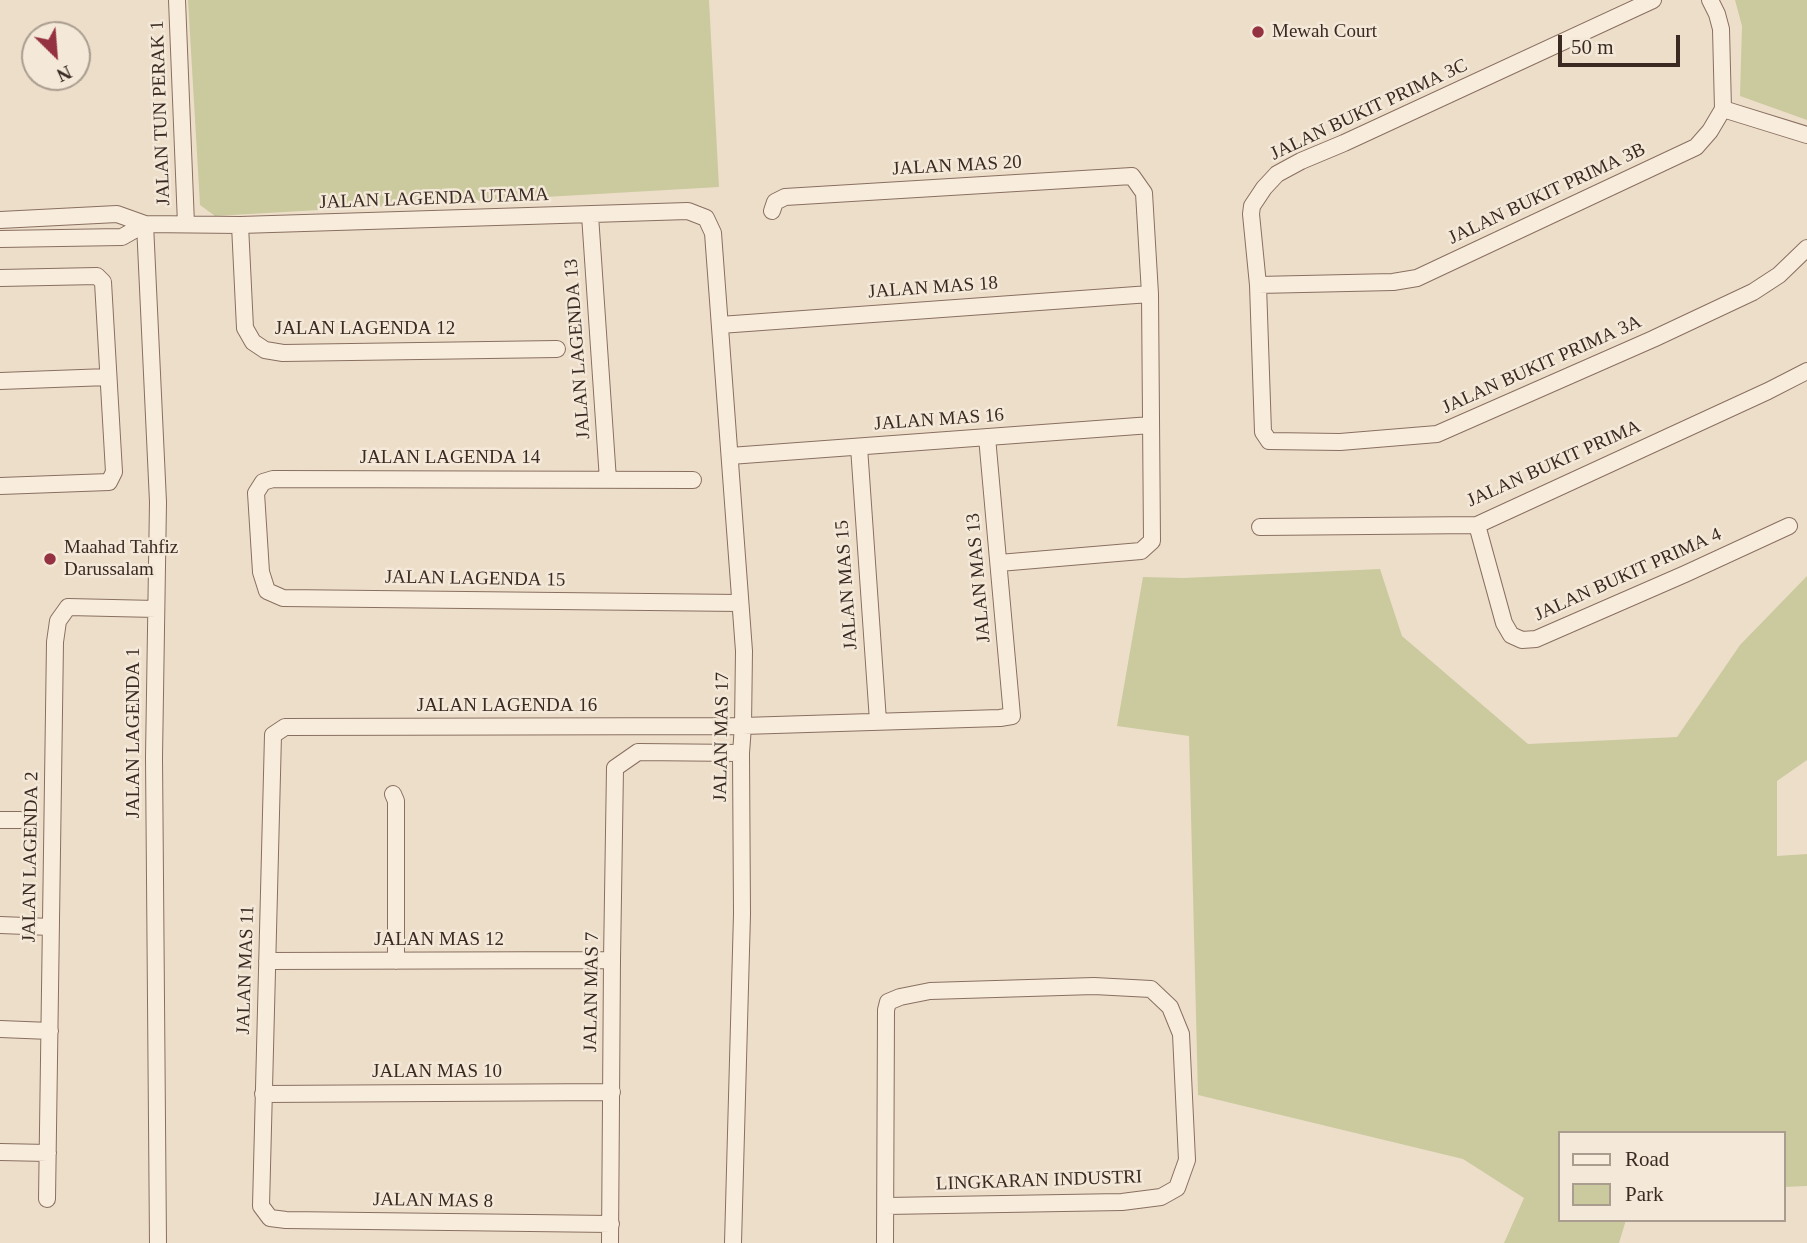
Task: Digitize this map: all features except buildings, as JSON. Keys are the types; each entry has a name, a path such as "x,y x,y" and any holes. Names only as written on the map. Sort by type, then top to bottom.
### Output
{"street":[{"name":"JALAN TUN PERAK 1","path":"177,0 186,224"},
{"name":"JALAN BUKIT PRIMA 3C","path":"1269,441 1263,432 1258,285 1251,214 1252,206 1264,188 1277,174 1301,161 1653,0"},
{"path":"1710,0 1721,29 1723,109 1807,135"},
{"name":"JALAN BUKIT PRIMA 3B","path":"1258,285 1393,282 1417,278 1696,147 1710,131 1723,109"},
{"name":"JALAN MAS 20","path":"772,212 775,202 785,197 1132,176 1144,193 1150,293"},
{"name":"JALAN LAGENDA UTAMA","path":"0,220 117,214 145,224 240,225 688,211 706,218 713,233"},
{"name":"JALAN LAGENDA 13","path":"590,215 608,480"},
{"name":"JALAN LAGENDA UTAMA","path":"0,239 122,237 145,224"},
{"name":"JALAN LAGENDA 1","path":"145,224 158,502 154,771 158,1243"},
{"name":"JALAN LAGENDA 12","path":"240,225 245,328 253,342 265,350 282,353 557,349"},
{"name":"JALAN MAS 17","path":"713,233 744,650 741,753 743,914 733,1243"},
{"name":"JALAN BUKIT PRIMA 3A","path":"1269,441 1340,442 1437,434 1753,292 1779,275 1807,248"},
{"path":"0,278 97,275 103,282 114,472 109,482 0,485"},
{"path":"999,563 1141,551 1152,541 1150,293"},
{"name":"JALAN MAS 18","path":"720,325 1150,293"},
{"name":"JALAN BUKIT PRIMA","path":"1260,527 1477,525 1807,371"},
{"path":"0,381 108,377"},
{"name":"JALAN MAS 16","path":"730,456 1151,425"},
{"name":"JALAN MAS 13","path":"987,437 1012,716"},
{"name":"JALAN MAS 15","path":"859,447 878,721"},
{"name":"JALAN LAGENDA 14","path":"258,535 256,493 263,482 274,479 693,480"},
{"name":"JALAN BUKIT PRIMA 4","path":"1477,525 1504,622 1511,635 1522,640 1536,639 1789,526"},
{"name":"JALAN LAGENDA 15","path":"258,535 261,572 267,592 283,598 740,603"},
{"name":"JALAN LAGENDA 2","path":"47,1199 55,642 58,621 68,607 156,609"},
{"name":"JALAN LAGENDA 16","path":"273,735 285,727 743,726 1012,716"},
{"name":"JALAN MAS 11","path":"261,1206 273,735"},
{"name":"JALAN MAS 7","path":"610,1243 615,768 638,752 741,753"},
{"path":"394,794 397,961"},
{"path":"0,820 20,820"},
{"path":"0,925 51,927"},
{"name":"JALAN MAS 12","path":"267,961 612,960"},
{"name":"LINGKARAN INDUSTRI","path":"1094,985 1151,989 1170,1007 1181,1034 1187,1160 1177,1188 1161,1197 1122,1202 886,1206 888,1002 930,991 1094,985"},
{"path":"0,1029 50,1031"},
{"name":"JALAN MAS 10","path":"263,1094 612,1093"},
{"path":"0,1152 48,1153"},
{"name":"JALAN MAS 8","path":"261,1206 270,1219 286,1220 611,1224"},
{"path":"885,1243 886,1206"}],"green space":[{"path":"188,0 709,0 719,187 215,216 200,205"},
{"path":"1735,0 1807,0 1807,120 1740,96 1742,26"},
{"path":"1380,569 1402,636 1528,744 1677,737 1740,645 1807,576 1807,760 1777,781 1777,856 1807,854 1807,1186 1786,1187 1786,1131 1559,1131 1559,1222 1625,1222 1619,1243 1504,1243 1524,1198 1463,1159 1198,1095 1189,736 1117,726 1143,577 1183,578"}],"place":[{"name":"Mewah Court","path":"1258,32"},
{"name":"Maahad Tahfiz Darussalam","path":"50,559"}]}
